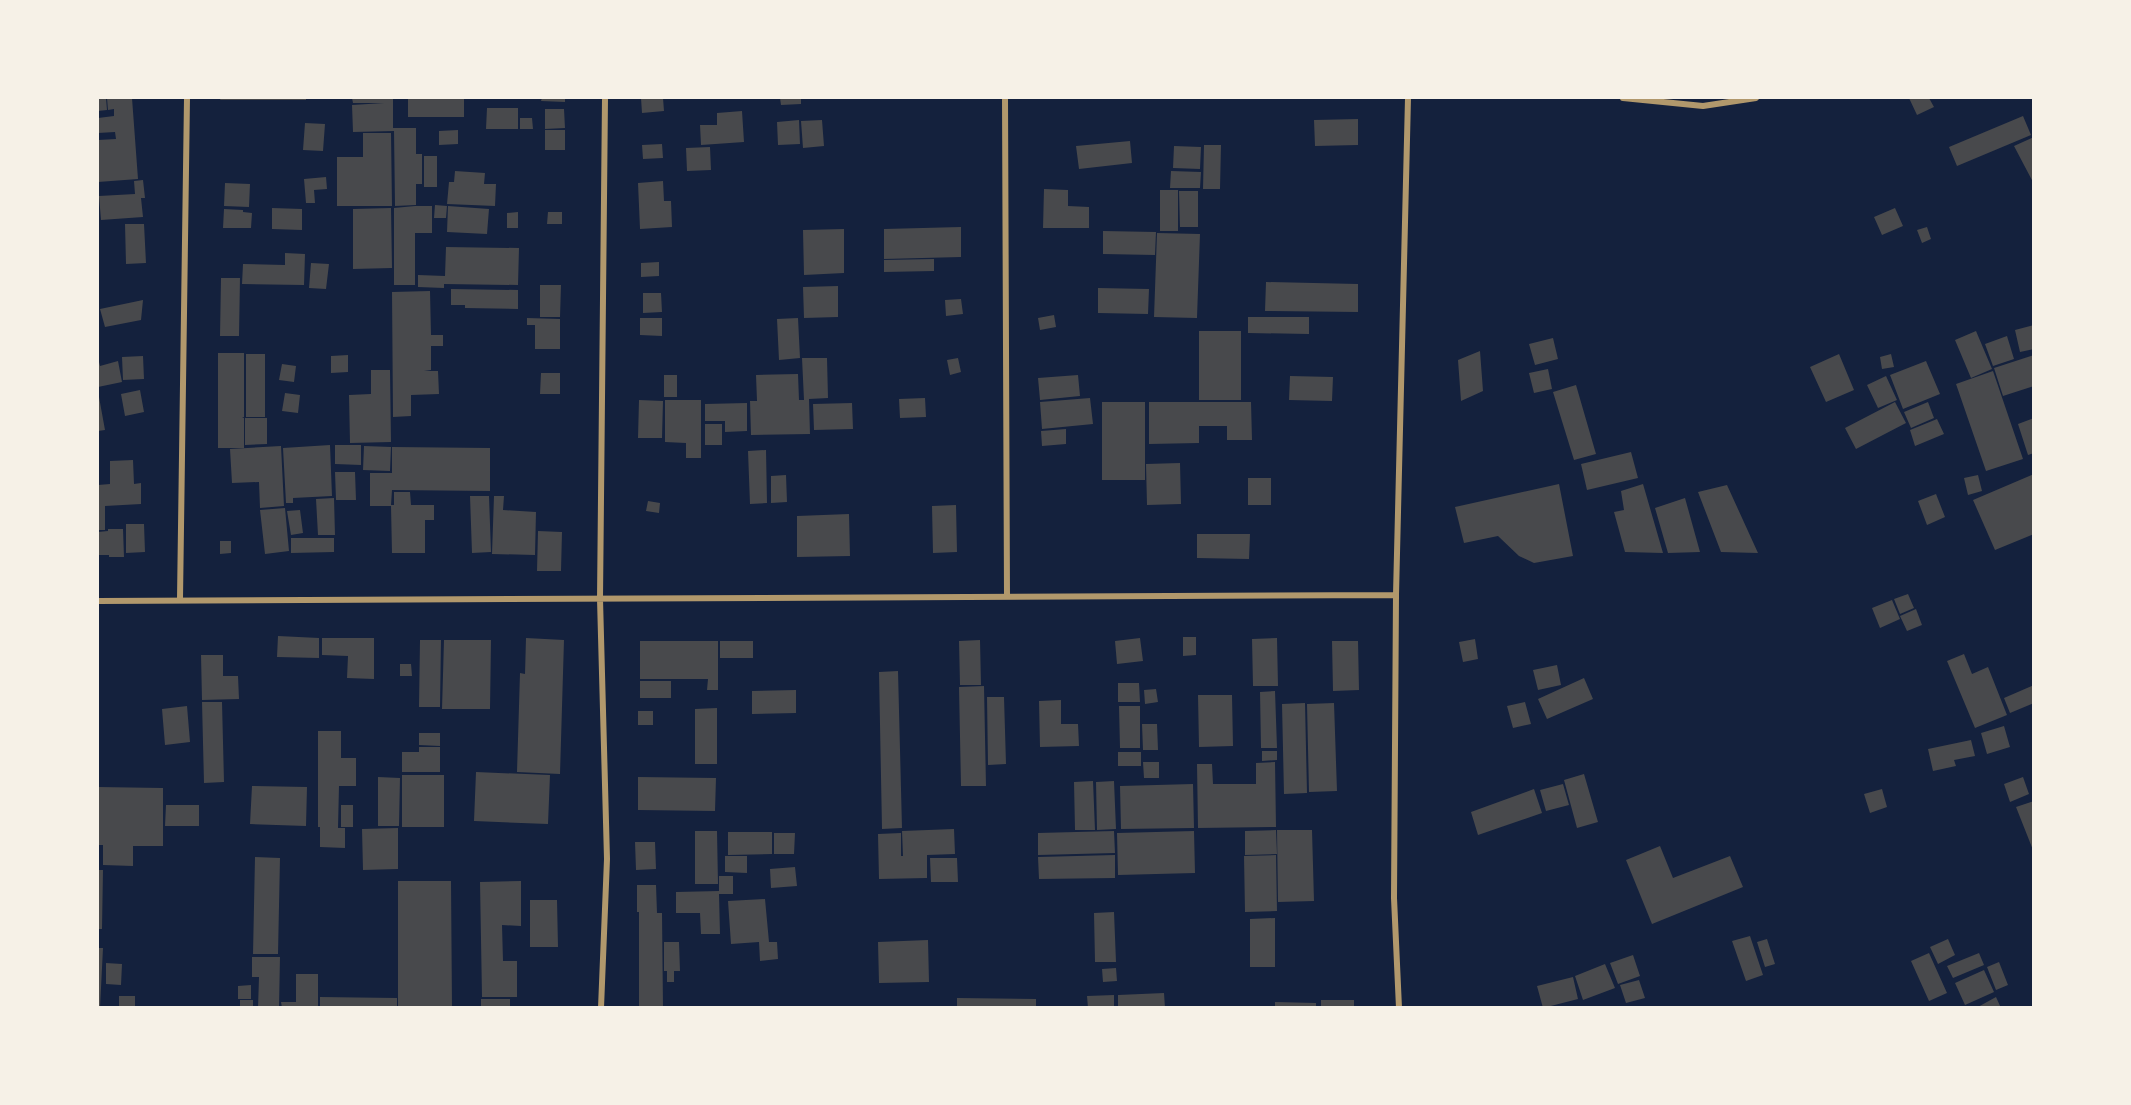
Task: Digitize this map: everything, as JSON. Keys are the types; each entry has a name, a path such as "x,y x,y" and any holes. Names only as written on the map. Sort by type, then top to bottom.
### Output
{"street":[{"path":"180,600 187,98"},
{"path":"601,1008 607,859 600,599 605,98"},
{"path":"1005,98 1007,597"},
{"path":"1399,1008 1394,898 1396,595 1408,98"},
{"path":"1623,98 1703,106 1756,98"},
{"path":"98,601 1396,595"}],"building":[{"path":"98,98 106,98 107,110 98,111"},
{"path":"107,98 132,98 138,179 98,182 98,140 116,139 115,132 98,133 98,118 114,116 114,109 108,110"},
{"path":"221,98 306,98 306,100 220,100"},
{"path":"352,98 393,98 393,128 416,128 416,154 422,154 422,184 416,184 416,205 395,206 394,131 353,132 352,105 384,103 353,103"},
{"path":"408,98 464,98 464,117 408,117"},
{"path":"542,98 565,98 565,102 541,101"},
{"path":"641,98 663,98 664,111 642,113"},
{"path":"780,98 801,98 801,104 781,105"},
{"path":"1909,98 1929,98 1934,107 1917,115"},
{"path":"487,108 518,108 518,129 486,129"},
{"path":"545,109 564,109 565,128 545,129"},
{"path":"742,111 744,142 701,145 700,125 717,125 717,113"},
{"path":"2023,116 2031,135 1957,166 1949,147"},
{"path":"520,118 532,118 533,129 520,129"},
{"path":"1358,119 1358,145 1315,146 1314,120"},
{"path":"799,120 800,144 778,145 777,122"},
{"path":"822,120 824,146 803,148 801,121"},
{"path":"305,123 325,124 323,151 303,150"},
{"path":"458,130 458,144 439,145 439,131"},
{"path":"545,130 565,130 565,150 545,150"},
{"path":"363,133 391,133 392,206 337,206 337,157 363,157"},
{"path":"2034,137 2034,184 2014,146"},
{"path":"1130,141 1132,163 1079,169 1076,146"},
{"path":"662,144 663,158 643,159 642,145"},
{"path":"1204,145 1221,145 1220,189 1203,189"},
{"path":"1174,146 1201,147 1200,169 1173,168"},
{"path":"710,147 711,170 687,171 686,148"},
{"path":"424,156 437,156 437,187 424,187"},
{"path":"455,171 485,173 484,184 496,184 495,206 447,204 449,182 454,182"},
{"path":"1171,171 1201,172 1200,188 1170,188"},
{"path":"326,177 327,189 314,190 315,203 306,203 304,179"},
{"path":"143,180 145,198 141,198 143,217 101,220 99,196 135,194 134,181"},
{"path":"663,181 664,201 671,201 672,227 640,229 638,183"},
{"path":"225,183 250,184 249,207 224,206"},
{"path":"1044,189 1068,190 1068,206 1089,207 1089,228 1043,228"},
{"path":"1160,190 1178,190 1178,231 1160,231"},
{"path":"1179,191 1198,191 1198,227 1180,227"},
{"path":"435,205 447,206 446,218 434,218"},
{"path":"432,206 432,233 415,233 415,285 394,285 394,208"},
{"path":"448,206 489,209 487,234 447,232"},
{"path":"272,208 302,209 302,230 272,229"},
{"path":"391,208 392,268 353,269 353,209"},
{"path":"1895,208 1903,226 1882,235 1874,217"},
{"path":"224,209 252,213 251,228 223,228"},
{"path":"518,212 518,228 507,228 507,213"},
{"path":"548,212 562,212 562,224 547,224"},
{"path":"125,224 144,224 146,263 126,264"},
{"path":"961,227 961,257 884,259 884,229"},
{"path":"1927,227 1931,239 1922,243 1917,230"},
{"path":"844,229 844,273 804,275 803,230"},
{"path":"1103,231 1156,232 1155,255 1103,254"},
{"path":"1157,233 1200,234 1197,318 1154,317"},
{"path":"446,247 519,248 518,285 444,284 444,288 418,287 418,275 445,276"},
{"path":"285,253 305,254 304,285 242,284 243,264 285,265"},
{"path":"934,259 934,271 884,272 884,260"},
{"path":"659,262 659,276 641,277 641,263"},
{"path":"311,263 329,264 326,289 309,288"},
{"path":"221,278 240,278 239,336 220,336"},
{"path":"1266,282 1358,284 1358,312 1265,311"},
{"path":"540,285 561,285 560,317 540,317"},
{"path":"838,286 838,317 804,318 803,287"},
{"path":"1098,288 1149,289 1148,314 1098,313"},
{"path":"451,289 518,290 518,309 465,308 465,305 451,305"},
{"path":"430,291 431,335 443,335 443,346 431,346 431,370 424,371 438,371 439,394 411,395 411,416 393,417 392,292"},
{"path":"643,293 661,293 662,312 643,313"},
{"path":"961,299 963,314 946,316 945,300"},
{"path":"143,300 141,320 105,327 100,309"},
{"path":"1054,315 1056,327 1040,330 1038,318"},
{"path":"1248,317 1309,317 1309,334 1248,333"},
{"path":"527,318 560,319 560,349 535,349 535,325 527,325"},
{"path":"640,318 662,318 662,336 640,335"},
{"path":"798,318 800,358 779,360 777,319"},
{"path":"2034,325 2034,349 2020,352 2015,330"},
{"path":"1199,331 1241,331 1241,400 1199,400"},
{"path":"1976,331 1992,369 1971,378 1955,340"},
{"path":"2007,336 2014,359 1993,366 1985,344"},
{"path":"1553,338 1558,359 1535,365 1529,344"},
{"path":"1480,351 1483,391 1461,401 1458,360"},
{"path":"218,353 244,353 244,417 242,417 244,418 244,448 218,448"},
{"path":"246,354 265,354 265,417 246,417"},
{"path":"1839,354 1854,390 1826,402 1810,367"},
{"path":"1891,354 1894,367 1882,369 1880,357"},
{"path":"348,355 348,372 331,373 331,356"},
{"path":"2034,355 2034,386 2003,396 1994,368"},
{"path":"143,356 144,379 123,380 122,357"},
{"path":"98,358 100,366 118,361 122,382 98,387"},
{"path":"802,358 827,358 828,398 809,399 810,434 751,435 750,401 757,401 756,375 798,374 799,400 804,400"},
{"path":"958,358 961,372 950,375 947,360"},
{"path":"1926,361 1940,394 1903,409 1890,375"},
{"path":"282,364 296,366 294,382 279,380"},
{"path":"1548,369 1552,389 1534,393 1529,373"},
{"path":"371,370 390,370 391,442 350,443 349,395 371,394"},
{"path":"1993,371 2023,459 1986,471 1956,384"},
{"path":"541,373 560,373 560,394 540,394"},
{"path":"664,375 677,375 677,397 664,397"},
{"path":"1078,375 1080,396 1040,400 1038,378"},
{"path":"1290,376 1333,377 1332,401 1289,400"},
{"path":"1886,376 1897,400 1878,408 1867,385"},
{"path":"1576,385 1596,454 1574,460 1553,392"},
{"path":"140,390 144,412 125,416 121,394"},
{"path":"285,393 300,395 298,413 282,411"},
{"path":"98,398 105,430 98,431"},
{"path":"925,398 926,417 900,418 899,399"},
{"path":"1090,398 1093,424 1042,429 1040,402"},
{"path":"639,400 663,401 662,438 638,438"},
{"path":"665,400 701,400 701,458 686,458 686,443 665,442"},
{"path":"1102,402 1145,402 1145,480 1102,480"},
{"path":"1149,402 1251,402 1252,440 1227,440 1227,426 1199,426 1199,443 1149,444"},
{"path":"1895,402 1906,423 1856,449 1845,428"},
{"path":"1928,402 1934,418 1911,428 1904,412"},
{"path":"747,403 747,431 725,432 725,421 705,421 705,404"},
{"path":"852,403 853,429 814,430 813,404"},
{"path":"245,418 267,418 267,444 245,445"},
{"path":"2034,418 2034,453 2028,455 2018,424"},
{"path":"1937,419 1944,434 1915,446 1910,430"},
{"path":"705,424 722,424 722,445 705,445"},
{"path":"1066,429 1066,444 1042,446 1041,431"},
{"path":"330,445 332,496 293,498 293,503 286,503 283,448"},
{"path":"335,445 361,445 361,465 335,464"},
{"path":"281,446 284,506 260,508 259,482 232,483 230,449"},
{"path":"364,446 391,447 390,471 363,470"},
{"path":"392,447 490,448 490,491 392,490 391,505 394,505 394,492 410,492 411,505 434,505 434,520 425,520 425,553 392,553 391,506 370,506 370,473 392,473"},
{"path":"766,450 767,503 750,504 748,451"},
{"path":"1631,452 1638,478 1587,490 1581,464"},
{"path":"133,460 134,484 141,483 141,504 105,506 105,530 98,530 98,485 110,484 110,461"},
{"path":"1180,463 1181,504 1147,505 1146,464"},
{"path":"335,472 355,472 356,500 336,500"},
{"path":"2034,474 2034,534 1995,550 1973,500"},
{"path":"786,475 787,502 771,503 771,476"},
{"path":"1978,475 1982,491 1968,495 1964,478"},
{"path":"1248,478 1271,478 1271,505 1248,505"},
{"path":"1559,484 1573,556 1534,563 1519,556 1498,536 1464,543 1455,507"},
{"path":"1643,484 1663,553 1625,552 1614,512 1624,510 1621,491"},
{"path":"1727,485 1758,553 1721,552 1698,492"},
{"path":"1936,494 1945,517 1927,525 1918,501"},
{"path":"470,496 489,496 491,552 472,553"},
{"path":"494,496 504,496 503,510 536,512 535,555 492,554"},
{"path":"334,498 335,535 318,535 316,499"},
{"path":"1685,498 1700,552 1668,553 1655,508"},
{"path":"648,501 660,503 659,513 646,511"},
{"path":"956,505 957,552 933,553 932,506"},
{"path":"285,508 289,551 265,554 260,510"},
{"path":"300,510 303,533 291,535 287,511"},
{"path":"849,514 850,556 797,557 797,516"},
{"path":"126,524 144,524 145,552 126,553"},
{"path":"108,529 123,529 124,557 98,555 98,532 108,531"},
{"path":"538,531 562,532 561,571 537,571"},
{"path":"1197,534 1250,534 1249,559 1197,558"},
{"path":"291,538 334,538 334,552 291,553"},
{"path":"220,541 231,541 231,553 220,554"},
{"path":"1908,594 1914,608 1900,614 1894,599"},
{"path":"1892,600 1900,619 1880,628 1872,608"},
{"path":"1916,609 1922,625 1907,631 1900,616"},
{"path":"278,636 319,638 319,658 277,657"},
{"path":"1183,637 1196,637 1196,655 1183,656"},
{"path":"322,638 374,638 374,679 347,678 348,656 322,655"},
{"path":"526,638 564,640 560,774 517,772 520,673 525,674"},
{"path":"1140,638 1143,661 1117,664 1115,641"},
{"path":"1277,638 1278,686 1253,686 1252,639"},
{"path":"1475,639 1478,659 1463,662 1459,642"},
{"path":"420,640 441,640 440,707 419,707"},
{"path":"444,640 491,640 490,709 442,709"},
{"path":"980,640 981,685 960,685 959,641"},
{"path":"640,641 718,641 718,690 707,690 708,679 640,679"},
{"path":"720,641 753,641 753,658 720,658"},
{"path":"1332,641 1358,641 1359,690 1333,691"},
{"path":"1964,654 1972,674 1988,667 2007,715 1975,728 1947,661"},
{"path":"201,655 223,655 223,676 238,676 239,699 202,700"},
{"path":"400,664 411,664 412,676 400,676"},
{"path":"1557,665 1561,685 1538,690 1533,670"},
{"path":"898,671 902,828 882,829 879,672"},
{"path":"1584,678 1593,699 1547,719 1538,699"},
{"path":"640,681 671,681 671,698 640,698"},
{"path":"1118,683 1139,683 1140,702 1118,702"},
{"path":"2034,685 2034,703 2010,713 2004,698"},
{"path":"984,686 986,786 961,786 959,687"},
{"path":"1156,689 1158,702 1145,704 1144,690"},
{"path":"796,690 796,713 752,714 752,691"},
{"path":"1275,691 1277,748 1261,748 1260,692"},
{"path":"1198,695 1232,695 1233,746 1199,747"},
{"path":"987,697 1004,697 1006,764 988,765"},
{"path":"1061,700 1061,724 1078,724 1079,746 1040,747 1039,701"},
{"path":"202,702 222,702 224,782 204,783"},
{"path":"1525,702 1531,724 1513,728 1507,706"},
{"path":"1305,703 1307,793 1284,794 1282,704"},
{"path":"1334,703 1337,791 1309,792 1307,704"},
{"path":"187,706 190,742 165,745 162,709"},
{"path":"1119,706 1140,706 1140,748 1120,748"},
{"path":"717,708 717,764 695,764 695,709"},
{"path":"638,711 653,711 653,725 638,725"},
{"path":"1142,724 1157,724 1158,750 1143,750"},
{"path":"2004,726 2010,747 1987,754 1981,733"},
{"path":"318,731 341,731 341,758 356,758 356,786 339,786 338,828 345,828 345,848 320,847"},
{"path":"419,733 440,733 440,746 419,745"},
{"path":"1971,740 1975,756 1954,760 1956,766 1933,771 1928,749"},
{"path":"419,747 440,747 440,772 402,772 402,752 419,752"},
{"path":"1262,751 1277,751 1277,760 1262,761"},
{"path":"1118,752 1141,752 1141,766 1118,766"},
{"path":"1143,762 1159,762 1159,778 1144,778"},
{"path":"1275,762 1276,827 1198,828 1197,764 1212,764 1213,784 1256,784 1256,763"},
{"path":"476,772 550,775 548,824 474,821"},
{"path":"1584,774 1598,822 1577,828 1564,780"},
{"path":"402,775 444,775 444,827 402,827"},
{"path":"378,777 400,778 399,826 378,826"},
{"path":"638,777 716,778 715,811 638,810"},
{"path":"2023,777 2029,794 2010,802 2004,784"},
{"path":"1093,781 1095,830 1075,830 1074,782"},
{"path":"1114,781 1116,829 1097,830 1096,782"},
{"path":"1193,784 1194,828 1121,829 1120,786"},
{"path":"1563,784 1569,805 1546,811 1540,790"},
{"path":"252,786 307,787 306,826 250,824"},
{"path":"98,787 163,788 163,846 133,846 133,866 103,865 103,845 98,845"},
{"path":"1534,789 1542,813 1478,835 1471,812"},
{"path":"1882,789 1887,807 1870,813 1864,794"},
{"path":"2034,801 2034,850 2033,850 2016,807"},
{"path":"166,805 199,805 199,826 165,826"},
{"path":"341,805 353,805 353,827 341,827"},
{"path":"398,828 398,869 363,870 362,829"},
{"path":"954,829 955,854 927,855 927,878 879,879 878,834 901,833 901,856 903,856 902,831"},
{"path":"1276,830 1277,854 1245,855 1245,831"},
{"path":"1277,830 1312,830 1314,901 1278,902"},
{"path":"695,831 717,831 718,884 695,884"},
{"path":"1114,831 1115,853 1038,855 1038,833"},
{"path":"1194,831 1195,873 1118,875 1117,833"},
{"path":"728,832 772,832 772,854 728,855"},
{"path":"774,833 795,833 794,854 774,854"},
{"path":"635,842 655,842 656,869 636,870"},
{"path":"1660,846 1673,878 1730,856 1743,887 1652,924 1626,860"},
{"path":"1115,855 1115,878 1039,879 1038,857"},
{"path":"1276,855 1277,911 1245,912 1244,856"},
{"path":"725,856 747,856 747,873 725,872"},
{"path":"255,857 280,858 278,954 253,954"},
{"path":"930,858 957,858 958,882 931,882"},
{"path":"795,867 797,886 771,888 770,869"},
{"path":"98,870 103,870 102,929 98,929"},
{"path":"719,876 733,876 733,894 719,894 720,934 701,934 700,913 676,913 676,892 719,891"},
{"path":"398,881 451,881 452,1008 398,1008"},
{"path":"521,881 521,926 502,925 503,961 517,961 517,997 482,997 480,882"},
{"path":"637,885 656,885 657,913 662,913 663,1008 639,1008"},
{"path":"765,899 769,942 777,942 778,959 760,961 759,942 731,944 728,901"},
{"path":"530,900 557,900 558,947 530,947"},
{"path":"1114,912 1116,962 1095,962 1094,913"},
{"path":"1275,918 1275,967 1250,967 1250,919"},
{"path":"1750,936 1763,975 1746,981 1732,941"},
{"path":"1767,939 1775,964 1765,967 1757,942"},
{"path":"1948,939 1955,955 1938,964 1930,947"},
{"path":"928,940 929,982 879,983 878,942"},
{"path":"664,942 679,942 680,971 674,971 674,982 667,982 667,971 664,971"},
{"path":"98,948 103,948 100,1008 98,1008"},
{"path":"1929,953 1947,993 1929,1001 1911,961"},
{"path":"1979,953 1984,965 1953,978 1947,966"},
{"path":"1633,955 1640,976 1618,984 1610,963"},
{"path":"252,957 280,957 279,1008 258,1008 259,977 252,977"},
{"path":"1999,962 2008,985 1996,990 1987,967"},
{"path":"106,963 122,964 121,985 106,984"},
{"path":"1605,964 1615,988 1583,1000 1575,976"},
{"path":"1116,968 1117,981 1103,982 1102,969"},
{"path":"1984,970 1994,992 1965,1005 1955,983"},
{"path":"296,974 318,974 318,1008 282,1008 281,1002 296,1002"},
{"path":"1573,977 1578,999 1543,1008 1537,986"},
{"path":"1639,980 1645,998 1626,1003 1620,985"},
{"path":"251,985 251,999 238,999 238,986"},
{"path":"1164,993 1165,1008 1118,1008 1118,995"},
{"path":"1114,995 1114,1008 1088,1008 1087,996"},
{"path":"119,996 135,996 135,1008 119,1008"},
{"path":"320,997 397,998 397,1008 320,1008"},
{"path":"1996,997 2001,1008 1976,1008"},
{"path":"957,998 1036,999 1036,1008 957,1008"},
{"path":"481,999 510,999 510,1008 481,1008"},
{"path":"240,1000 253,1000 253,1008 240,1008"},
{"path":"1321,1000 1354,1000 1354,1008 1321,1008"},
{"path":"1275,1002 1316,1003 1316,1008 1275,1008"}]}
